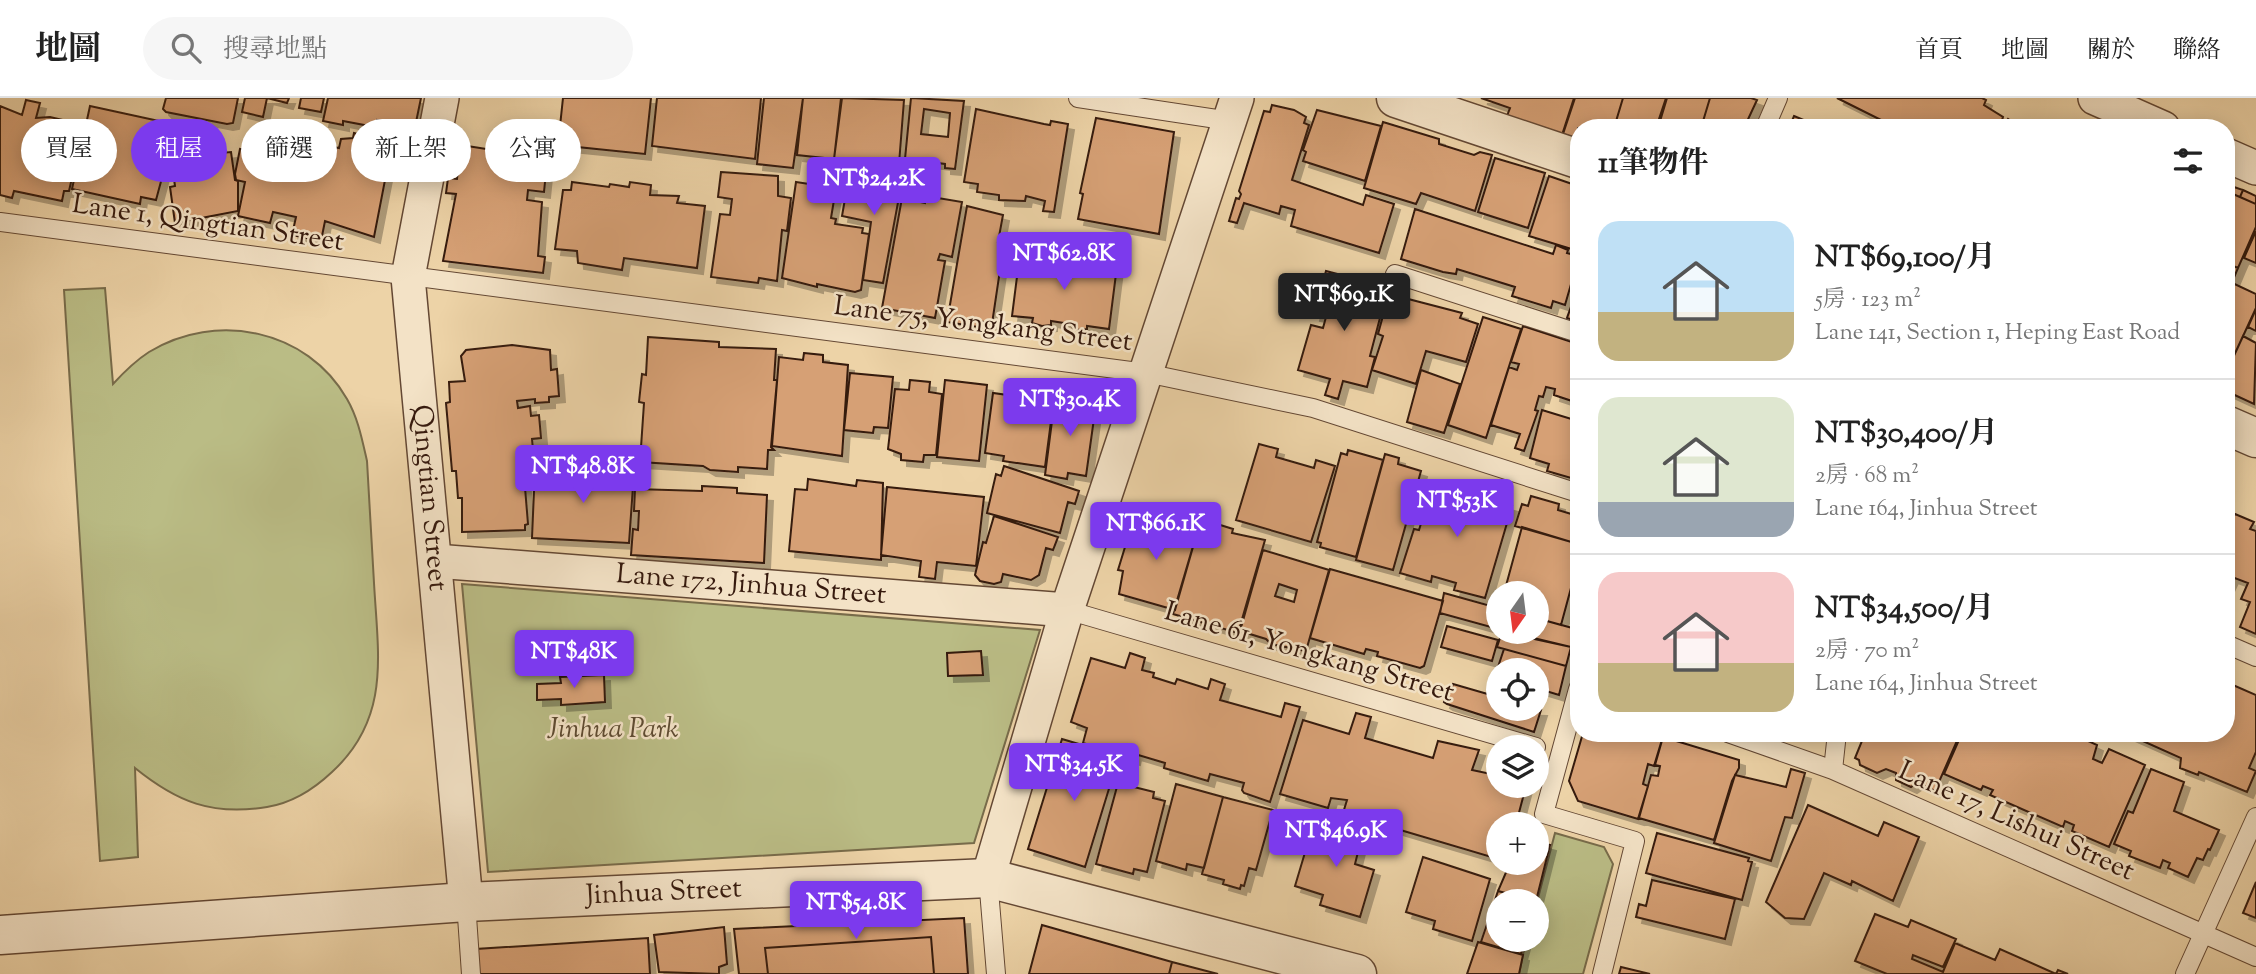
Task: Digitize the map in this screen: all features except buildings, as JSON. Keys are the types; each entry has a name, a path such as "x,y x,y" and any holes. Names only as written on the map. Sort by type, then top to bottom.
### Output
{"street":[{"name":"Qingtian Street","path":"442,98 408,277 466,902"},
{"path":"1396,98 1570,156"},
{"path":"2095,98 2143,119"},
{"path":"988,878 1067,610 1233,109"},
{"path":"2235,159 2256,169"},
{"path":"2235,429 2256,438"},
{"name":"Lane 172, Jinhua Street","path":"435,561 1067,610"},
{"name":"Jinhua Street","path":"0,935 466,902 988,878 1357,974"}],"lane":[{"path":"1078,98 1233,109"},
{"path":"1769,119 1778,98"},
{"name":"Lane 1, Qingtian Street","path":"0,222 408,277"},
{"path":"1395,274 1570,330"},
{"name":"Lane 75, Yongkang Street","path":"408,277 1146,373 1313,408 1570,490"},
{"name":"Lane 61, Yongkang Street","path":"1067,610 1495,735"},
{"path":"2235,648 2256,657"},
{"path":"1570,718 1544,814 1635,841 1602,974"},
{"name":"Lane 17, Lishui Street","path":"1754,742 1833,770 2256,957"},
{"path":"1833,770 1836,742"},
{"name":"Lane 61, Yongkang Street","path":"1549,751 1560,754"},
{"path":"2185,974 2256,817"},
{"path":"988,878 996,974"},
{"path":"466,902 471,974"}],"green space":[{"path":"105,288 113,384 144,355 175,339 203,332 231,330 258,334 284,343 309,356 330,375 354,414 367,461 378,660 377,684 364,730 351,751 318,784 294,799 276,805 247,809 212,808 181,798 135,768 138,857 100,861 64,290"},
{"name":"Jinhua Park","path":"462,584 1040,630 974,843 488,872"},
{"path":"1555,833 1604,847 1613,864 1583,974 1519,974 1524,952 1549,952 1549,889 1540,889 1544,875 1549,875 1549,856"}]}
